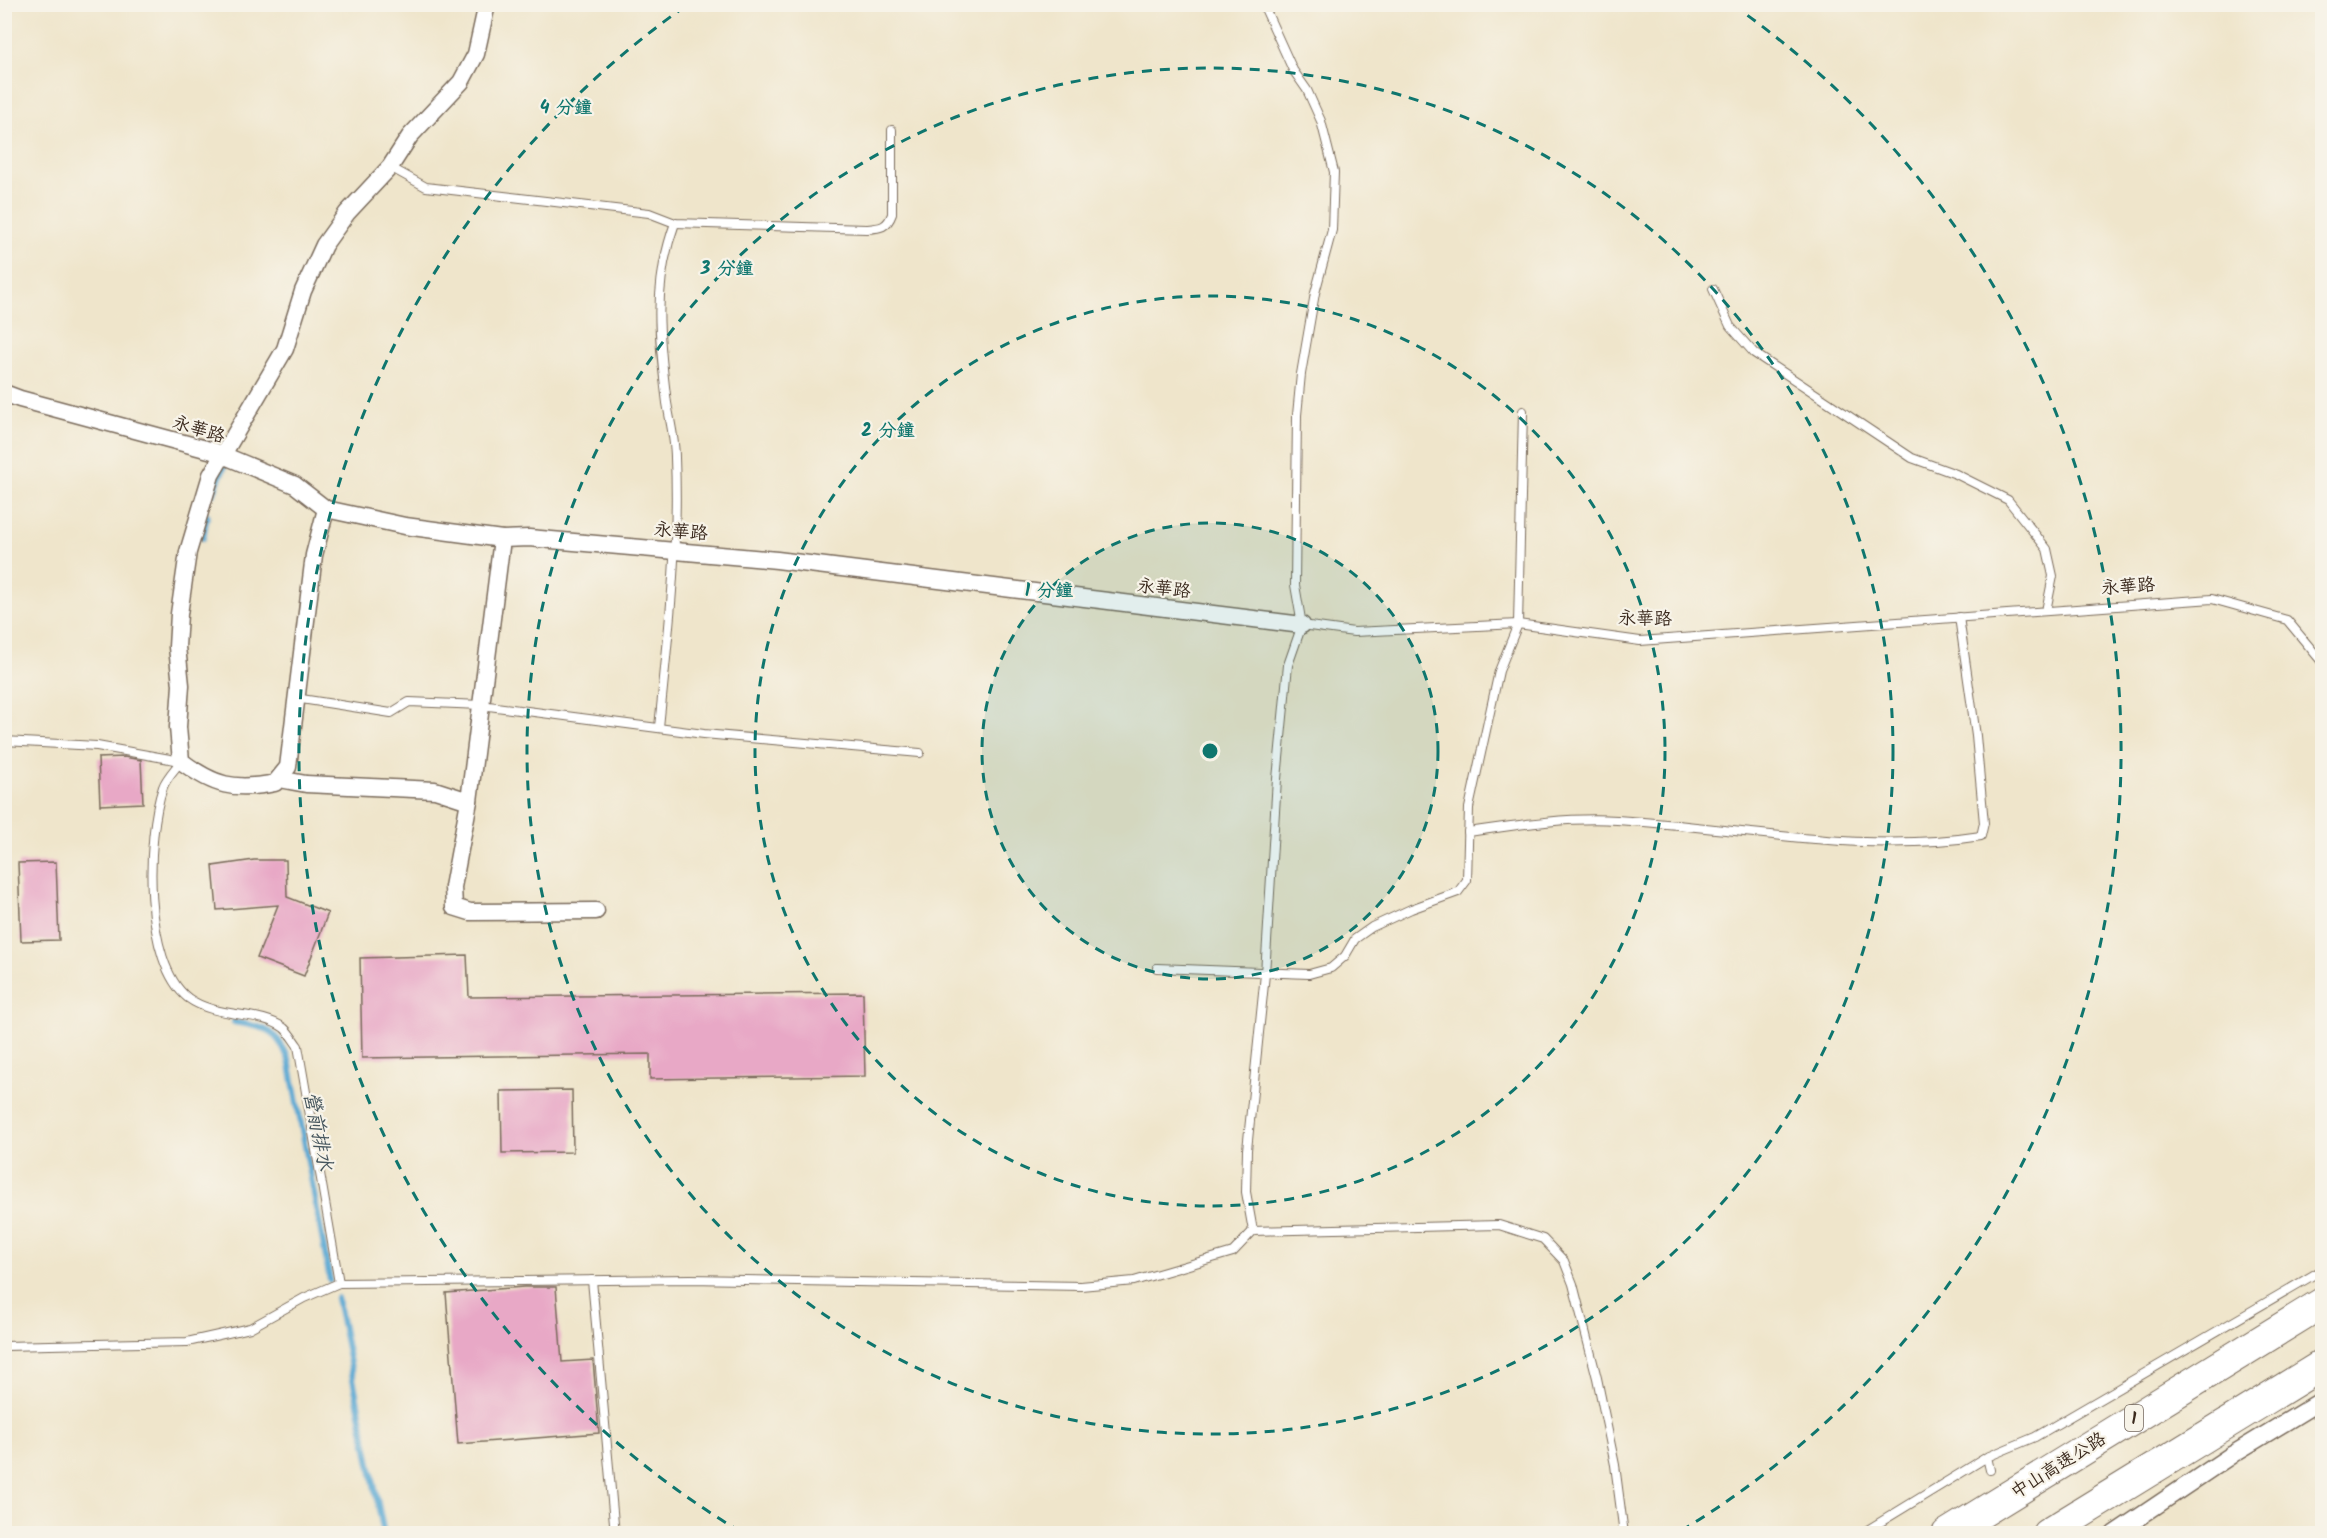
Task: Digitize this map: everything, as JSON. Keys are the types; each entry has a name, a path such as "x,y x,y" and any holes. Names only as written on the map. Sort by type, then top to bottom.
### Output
{"highway":[{"name":"中山高速公路","path":"1947,1533 2322,1303"},
{"path":"2047,1533 2322,1365"}],"street":[{"path":"326,509 314,555 288,767 275,783 249,788 206,780 181,761 178,727 181,685 177,647 179,614 188,552 201,504 221,455 285,349 303,291 324,245 347,213 390,167 410,136 461,82 476,54 487,4"},
{"name":"永華路","path":"4,393 221,455 295,485 326,509 405,526 502,539 529,537 777,560 1302,625"},
{"path":"502,539 469,801 453,886 454,907 470,912 596,911"},
{"path":"279,779 306,784 435,790 469,801"},
{"path":"2114,1533 2233,1454 2322,1400"}],"lane":[{"path":"1253,1231 1246,1192 1247,1150 1265,974 1277,779 1288,665 1302,625 1295,585 1297,415 1301,374 1316,293 1332,230 1334,172 1321,121 1312,100 1293,70 1263,4"},
{"path":"390,167 426,187 649,213 675,223 866,229 884,227 889,224 892,214 892,130"},
{"path":"659,727 675,550 675,456 658,328 662,264 675,223"},
{"path":"1713,289 1730,326 1754,353 1912,458 1956,474 2008,500 2048,549 2053,576 2046,611"},
{"path":"1156,968 1309,974 1331,968 1345,956 1355,939 1372,927 1411,909 1458,892 1467,880 1469,808 1499,671 1518,624 1523,411"},
{"name":"永華路","path":"1302,625 1354,632 1518,624 1640,640 2212,599 2287,620 2322,662"},
{"path":"1468,831 1542,821 1615,820 1787,836 1897,842 1981,836 1984,823 1976,736 1959,617"},
{"path":"295,698 391,712 409,702 481,705 704,734 920,753"},
{"path":"4,741 97,746 181,761 163,786 156,825 152,915 160,950 173,982 188,998 214,1011 259,1019 284,1028 298,1046 339,1283"},
{"path":"4,1346 188,1342 250,1328 304,1298 339,1283 592,1280 1082,1286 1134,1281 1233,1252 1253,1231 1499,1225 1543,1239 1564,1261 1573,1284 1597,1378 1615,1465 1624,1533"},
{"path":"1861,1533 1987,1457 2035,1437 2322,1270"},
{"path":"592,1280 615,1533"},
{"path":"1987,1457 1990,1470"}],"building":[{"path":"124,757 141,760 143,803 100,805 98,758"},
{"path":"254,860 286,860 287,897 328,913 304,976 257,958 278,905 217,910 213,866"},
{"path":"56,862 59,940 21,941 18,863"},
{"path":"467,955 469,997 863,993 865,1076 650,1079 650,1054 362,1058 360,958"},
{"path":"572,1090 573,1152 502,1153 501,1091"},
{"path":"556,1287 562,1362 593,1360 599,1433 458,1444 446,1293"}],"waterway":[{"name":"營前排水","path":"213,494 224,467"},
{"name":"營前排水","path":"203,538 207,515"},
{"name":"營前排水","path":"234,1022 269,1031 279,1041 289,1060 330,1280"},
{"name":"營前排水","path":"337,1298 384,1534"}]}
